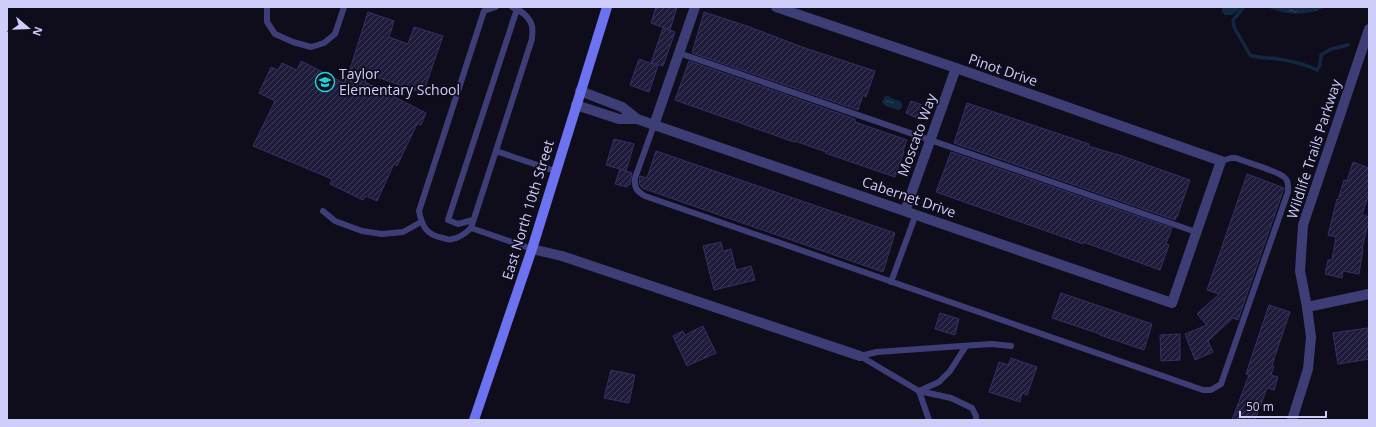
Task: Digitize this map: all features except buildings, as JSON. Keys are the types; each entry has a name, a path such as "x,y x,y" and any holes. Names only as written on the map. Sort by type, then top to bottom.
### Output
{"main road":[{"name":"East North 10th Street","path":"474,420 532,249 605,7"}],"street":[{"path":"654,125 695,7"},
{"name":"Pinot Drive","path":"776,7 956,68 1221,161"},
{"name":"Wildlife Trails Parkway","path":"1292,420 1308,369 1311,337 1300,271 1303,225 1369,29"},
{"name":"Moscato Way","path":"905,211 956,68"},
{"name":"Cabernet Drive","path":"580,91 622,107 637,119 1168,301 1176,290 1196,232"},
{"name":"Cabernet Drive","path":"576,105 619,119 637,119"},
{"path":"1196,232 1221,161"},
{"path":"532,249 562,256 860,356"},
{"path":"1307,307 1369,294"}],"lane":[{"path":"267,7 267,22 275,34 293,42 311,47 324,43 334,34 344,7"},
{"path":"473,220 458,224 448,220 514,8 523,13 532,25 532,39 471,228 461,236 451,240 429,234 421,222 418,210 485,9 496,7"},
{"path":"679,53 1196,232"},
{"path":"654,125 635,178 634,185 638,192 645,196 1203,390 1211,390 1221,384 1288,192 1289,184 1284,177 1236,158 1221,161"},
{"path":"496,151 555,171"},
{"path":"323,211 335,221 362,231 382,234 403,232 421,222"},
{"path":"891,282 916,214"},
{"path":"471,228 532,249"},
{"path":"860,356 877,352 992,344 1011,346"},
{"path":"919,391 939,382 950,371 966,346"},
{"path":"860,356 919,391 951,398 972,408 976,416 976,420"},
{"path":"919,391 929,420"}],"water":[{"path":"1222,7 1242,7 1232,15 1225,15 1222,12"},
{"path":"1267,7 1327,7 1311,12 1297,14 1282,12"},
{"path":"885,96 889,96 900,101 902,107 898,110 885,106 882,102"}],"waterway":[{"path":"1244,7 1233,20 1234,27 1250,55 1293,62 1317,70 1320,65 1321,55 1331,49 1348,45"}],"place":[{"name":"Taylor Elementary School","path":"325,82"}]}
